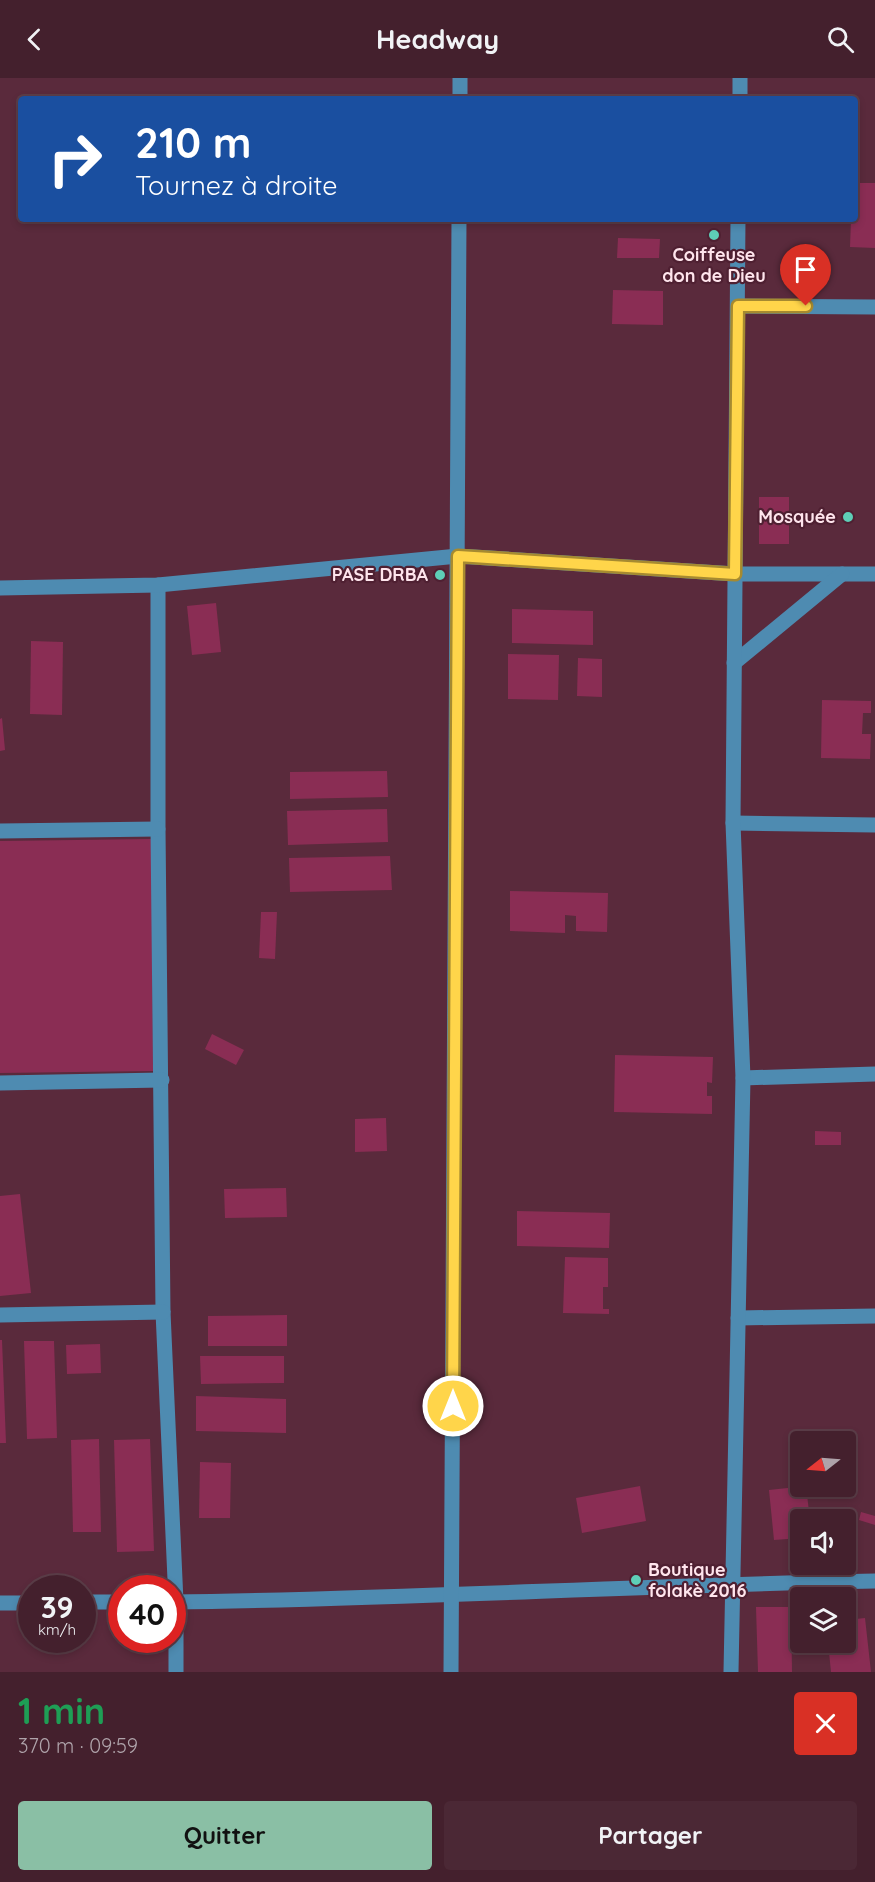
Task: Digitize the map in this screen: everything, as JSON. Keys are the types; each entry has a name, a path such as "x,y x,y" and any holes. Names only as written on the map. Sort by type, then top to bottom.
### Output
{"street":[{"path":"460,78 460,96"},
{"path":"740,78 740,96"},
{"path":"451,1672 459,222"},
{"path":"731,1672 743,1078 733,823 738,222"},
{"path":"738,306 875,307"},
{"path":"0,588 158,585 458,556 735,574 875,574"},
{"path":"734,663 842,574"},
{"path":"158,585 158,829 164,1312 173,1575"},
{"path":"733,823 875,825"},
{"path":"0,831 158,829"},
{"path":"743,1078 875,1074"},
{"path":"0,1083 162,1080"},
{"path":"0,1315 164,1312"},
{"path":"738,1318 875,1316"},
{"path":"186,1602 875,1581"},
{"path":"0,1603 18,1603"},
{"path":"175,1653 176,1672"}],"building":[{"path":"858,183 875,183 875,248 850,247 851,222 858,222"},
{"path":"618,238 660,239 659,258 617,258"},
{"path":"613,290 663,291 663,325 612,324"},
{"path":"759,497 789,497 789,544 759,544"},
{"path":"216,603 221,652 192,655 187,606"},
{"path":"512,609 593,611 593,645 512,643"},
{"path":"31,641 63,642 62,715 30,714"},
{"path":"508,654 559,655 558,700 508,699"},
{"path":"578,658 602,659 602,697 577,696"},
{"path":"822,700 871,701 871,713 863,713 862,734 871,734 870,759 821,758"},
{"path":"2,718 5,750 0,751 0,719"},
{"path":"387,771 388,797 290,799 290,772"},
{"path":"387,809 388,842 288,845 287,811"},
{"path":"152,839 153,1071 0,1073 0,841"},
{"path":"390,856 392,890 290,892 289,858"},
{"path":"510,891 608,893 607,932 576,931 576,916 565,915 565,933 510,931"},
{"path":"261,912 277,912 275,959 259,958"},
{"path":"212,1034 244,1050 236,1065 205,1049"},
{"path":"615,1055 713,1057 712,1083 707,1082 707,1096 712,1096 712,1114 614,1112"},
{"path":"386,1118 387,1151 355,1152 355,1119"},
{"path":"815,1131 841,1132 841,1145 815,1145"},
{"path":"286,1188 287,1217 225,1218 224,1189"},
{"path":"20,1194 31,1293 0,1296 0,1196"},
{"path":"517,1211 610,1213 609,1248 517,1246"},
{"path":"565,1257 608,1258 608,1287 603,1287 603,1309 609,1309 609,1314 563,1313"},
{"path":"287,1315 287,1346 208,1346 208,1316"},
{"path":"0,1340 2,1340 6,1443 0,1443"},
{"path":"24,1341 54,1341 57,1438 27,1439"},
{"path":"100,1344 101,1373 67,1374 66,1345"},
{"path":"200,1356 284,1356 284,1383 201,1384"},
{"path":"196,1396 286,1399 286,1433 196,1431"},
{"path":"99,1439 101,1532 73,1532 71,1440"},
{"path":"150,1439 154,1551 117,1552 114,1440"},
{"path":"200,1462 231,1463 230,1518 199,1518"},
{"path":"640,1486 646,1521 582,1533 576,1498"},
{"path":"790,1488 790,1497 807,1497 809,1509 790,1509 790,1539 774,1540 769,1490"},
{"path":"861,1512 875,1516 875,1525 859,1520"},
{"path":"756,1607 790,1607 792,1672 758,1672"},
{"path":"865,1618 871,1672 831,1672 829,1653 856,1653 856,1619"}],"place":[{"name":"Coiffeuse don de Dieu","path":"714,235"},
{"name":"Mosquée","path":"848,517"},
{"name":"PASE DRBA","path":"440,575"},
{"name":"Boutique folakè 2016","path":"636,1580"}],"route":[{"path":"453,1406 458,556 735,574 738,306 806,306"}]}
